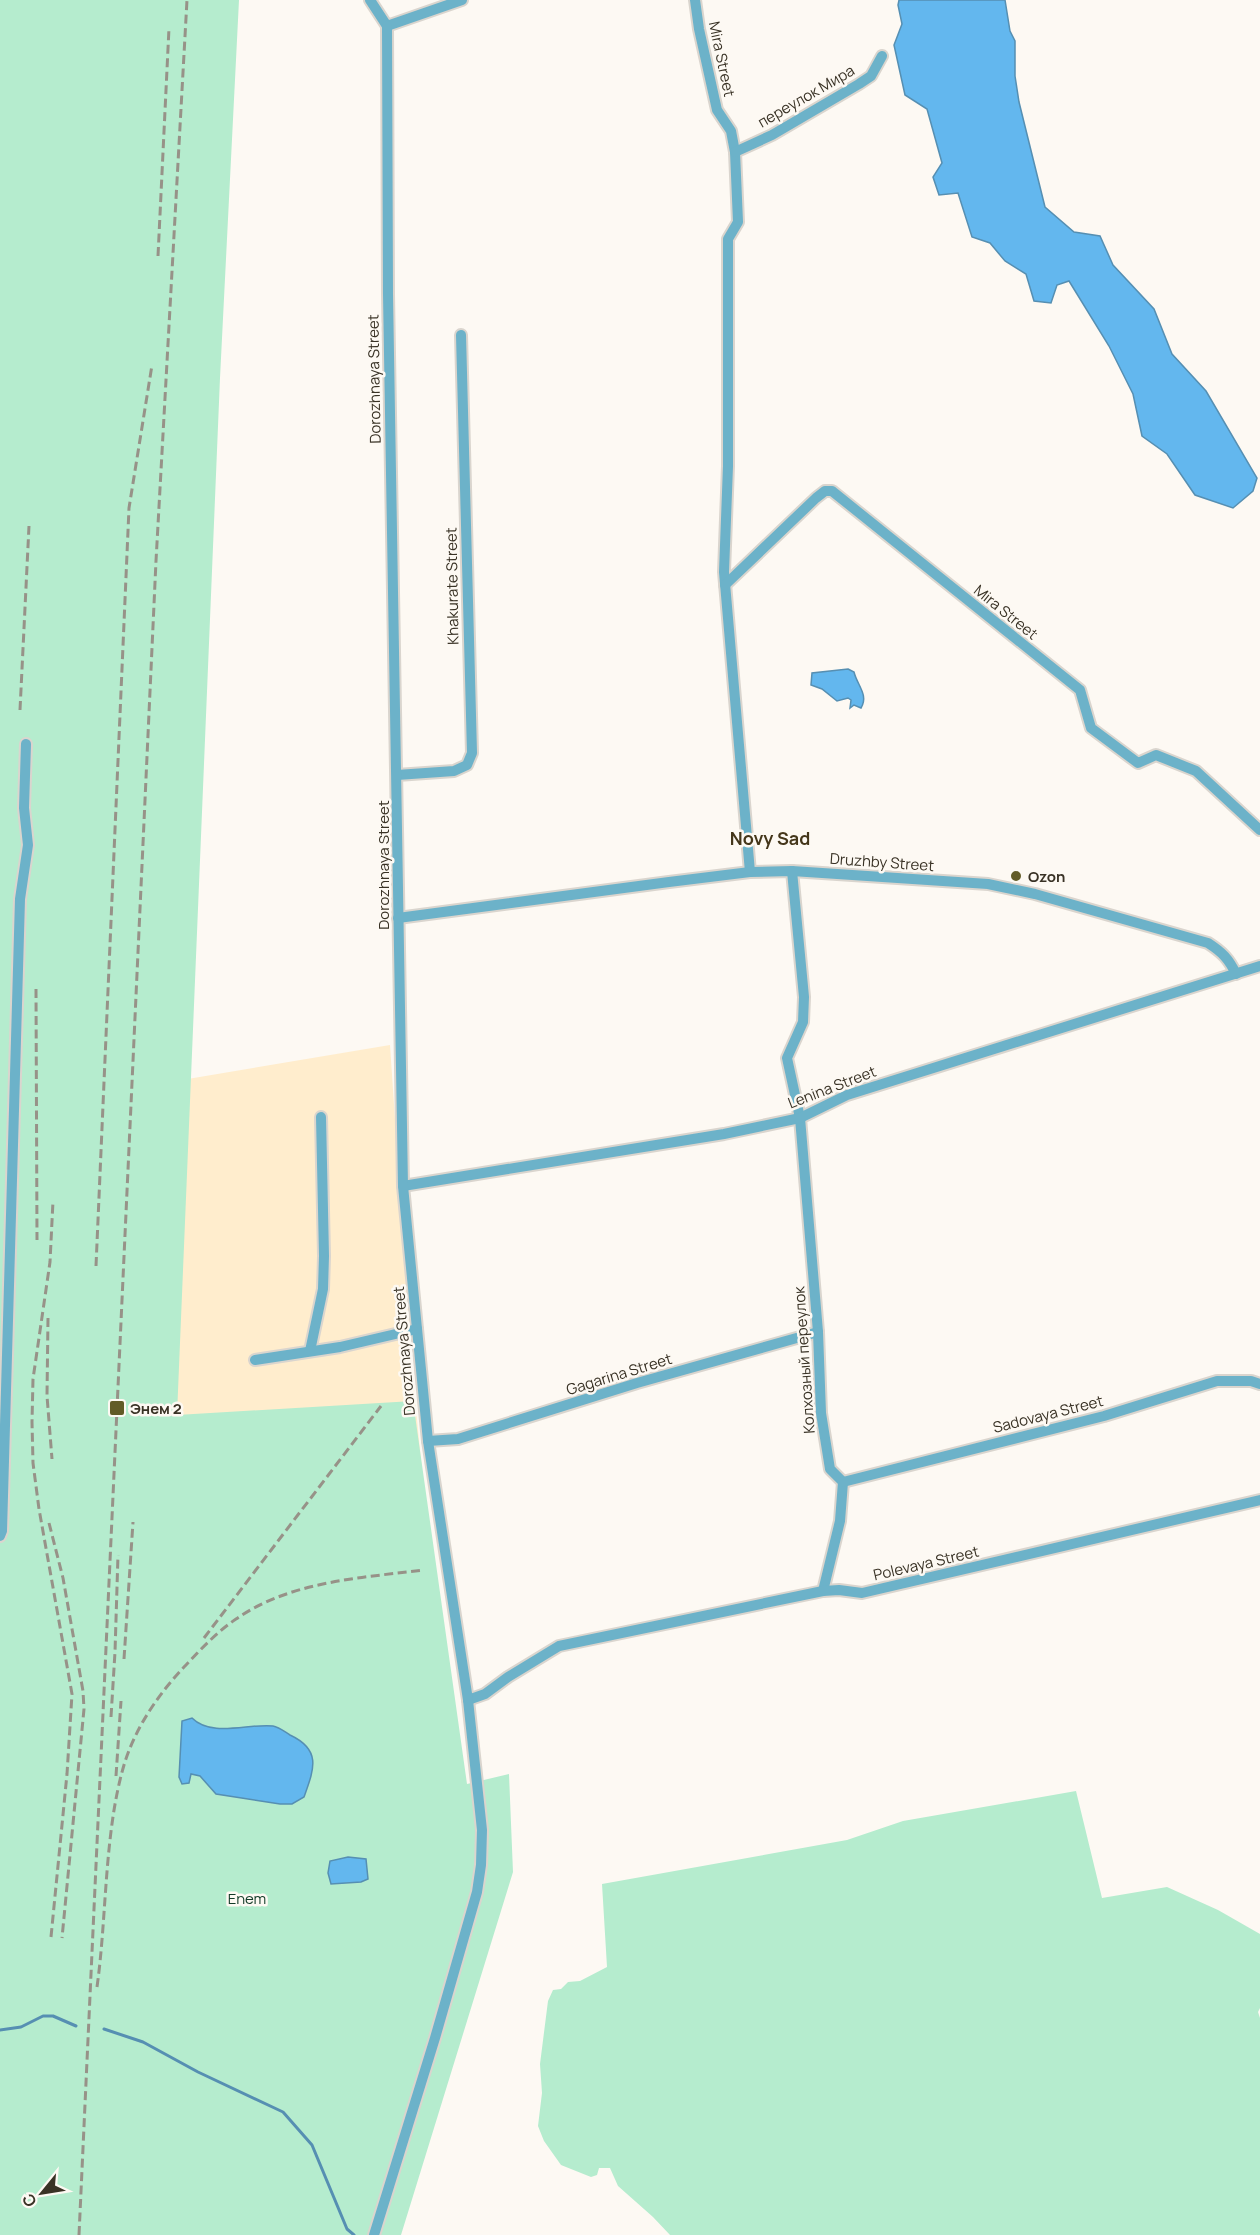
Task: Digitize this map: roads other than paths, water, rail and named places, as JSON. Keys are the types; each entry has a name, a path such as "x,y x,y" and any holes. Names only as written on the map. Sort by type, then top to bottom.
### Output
{"street":[{"path":"370,0 387,26 462,0"},
{"name":"Mira Street","path":"695,0 717,110 731,131 735,152 738,222 728,240 728,466 725,585 750,872"},
{"name":"Dorozhnaya Street","path":"374,2235 477,1892 481,1865 482,1830 468,1700 428,1441 403,1186 388,306 387,26"},
{"name":"переулок Мира","path":"735,152 772,135 859,84 871,76 882,56"},
{"name":"Khakurate Street","path":"397,775 454,771 467,765 472,753 461,335"},
{"name":"Mira Street","path":"725,585 816,498 825,491 832,491 1080,690 1091,728 1138,763 1156,755 1196,771 1260,830"},
{"path":"1,1534 20,899 28,845 24,808 26,744"},
{"path":"792,871 804,997 803,1022 787,1058 800,1118"},
{"name":"Druzhby Street","path":"398,918 750,872 792,871 988,884 1035,894 1208,943 1221,951 1230,961 1236,974"},
{"name":"Lenina Street","path":"403,1186 724,1134 800,1118 847,1095 1260,966"},
{"path":"310,1351 323,1289 321,1116"},
{"name":"Колхозный переулок","path":"800,1118 818,1332 821,1413 830,1469 843,1482"},
{"path":"255,1360 340,1347 417,1329"},
{"name":"Gagarina Street","path":"428,1441 458,1439 637,1383 818,1332"},
{"name":"Sadovaya Street","path":"843,1482 1104,1416 1218,1381 1251,1381 1260,1384"},
{"path":"823,1591 840,1521 843,1482"},
{"name":"Polevaya Street","path":"468,1700 484,1694 560,1646 823,1591 862,1593 1260,1500"}],"water":[{"path":"899,0 1005,0 1010,31 1015,41 1015,76 1019,102 1045,207 1074,232 1100,236 1113,265 1154,309 1172,354 1206,391 1257,478 1253,491 1233,508 1195,495 1167,454 1142,436 1133,394 1109,346 1069,281 1057,285 1051,303 1034,301 1026,274 1005,261 990,243 972,237 958,193 939,195 933,177 942,163 927,109 905,95 894,45 902,24"},
{"path":"848,669 854,672 863,694 861,708 854,705 850,708 851,700 848,698 837,701 822,689 811,685 812,673"},
{"path":"192,1718 200,1724 220,1729 273,1726 300,1741 307,1747 313,1761 311,1778 304,1797 292,1804 280,1804 216,1794 200,1776 191,1774 189,1783 182,1784 179,1777 182,1721"},
{"path":"348,1857 366,1859 368,1879 361,1882 331,1884 328,1873 330,1861"}],"waterway":[{"path":"0,2030 21,2027 43,2016 53,2016 76,2026"},
{"path":"104,2029 143,2042 198,2072 283,2112 312,2145 347,2229 354,2235"}],"railway":[{"path":"79,2235 156,561 187,0"},
{"path":"158,256 169,28"},
{"path":"96,1266 129,508 152,365"},
{"path":"20,710 29,526"},
{"path":"36,989 37,1240"},
{"path":"51,1937 67,1774 72,1694 39,1509 33,1463 32,1422 33,1379 50,1262 53,1201"},
{"path":"48,1318 47,1396 52,1459"},
{"path":"204,1638 381,1406"},
{"path":"124,1659 133,1522"},
{"path":"49,1523 63,1578 83,1691 84,1709 62,1938"},
{"path":"111,1717 118,1555"},
{"path":"97,1987 109,1846 118,1791 124,1765 141,1724 166,1687 216,1635 257,1606 280,1596 327,1583 424,1570"},
{"path":"116,1776 121,1701"}],"place":[{"name":"Ozon","path":"1016,876"},
{"name":"Энем 2","path":"117,1408"}],"district":[{"name":"Novy Sad","path":"770,838"}],"park label":[{"name":"Enem","path":"247,1898"}]}
